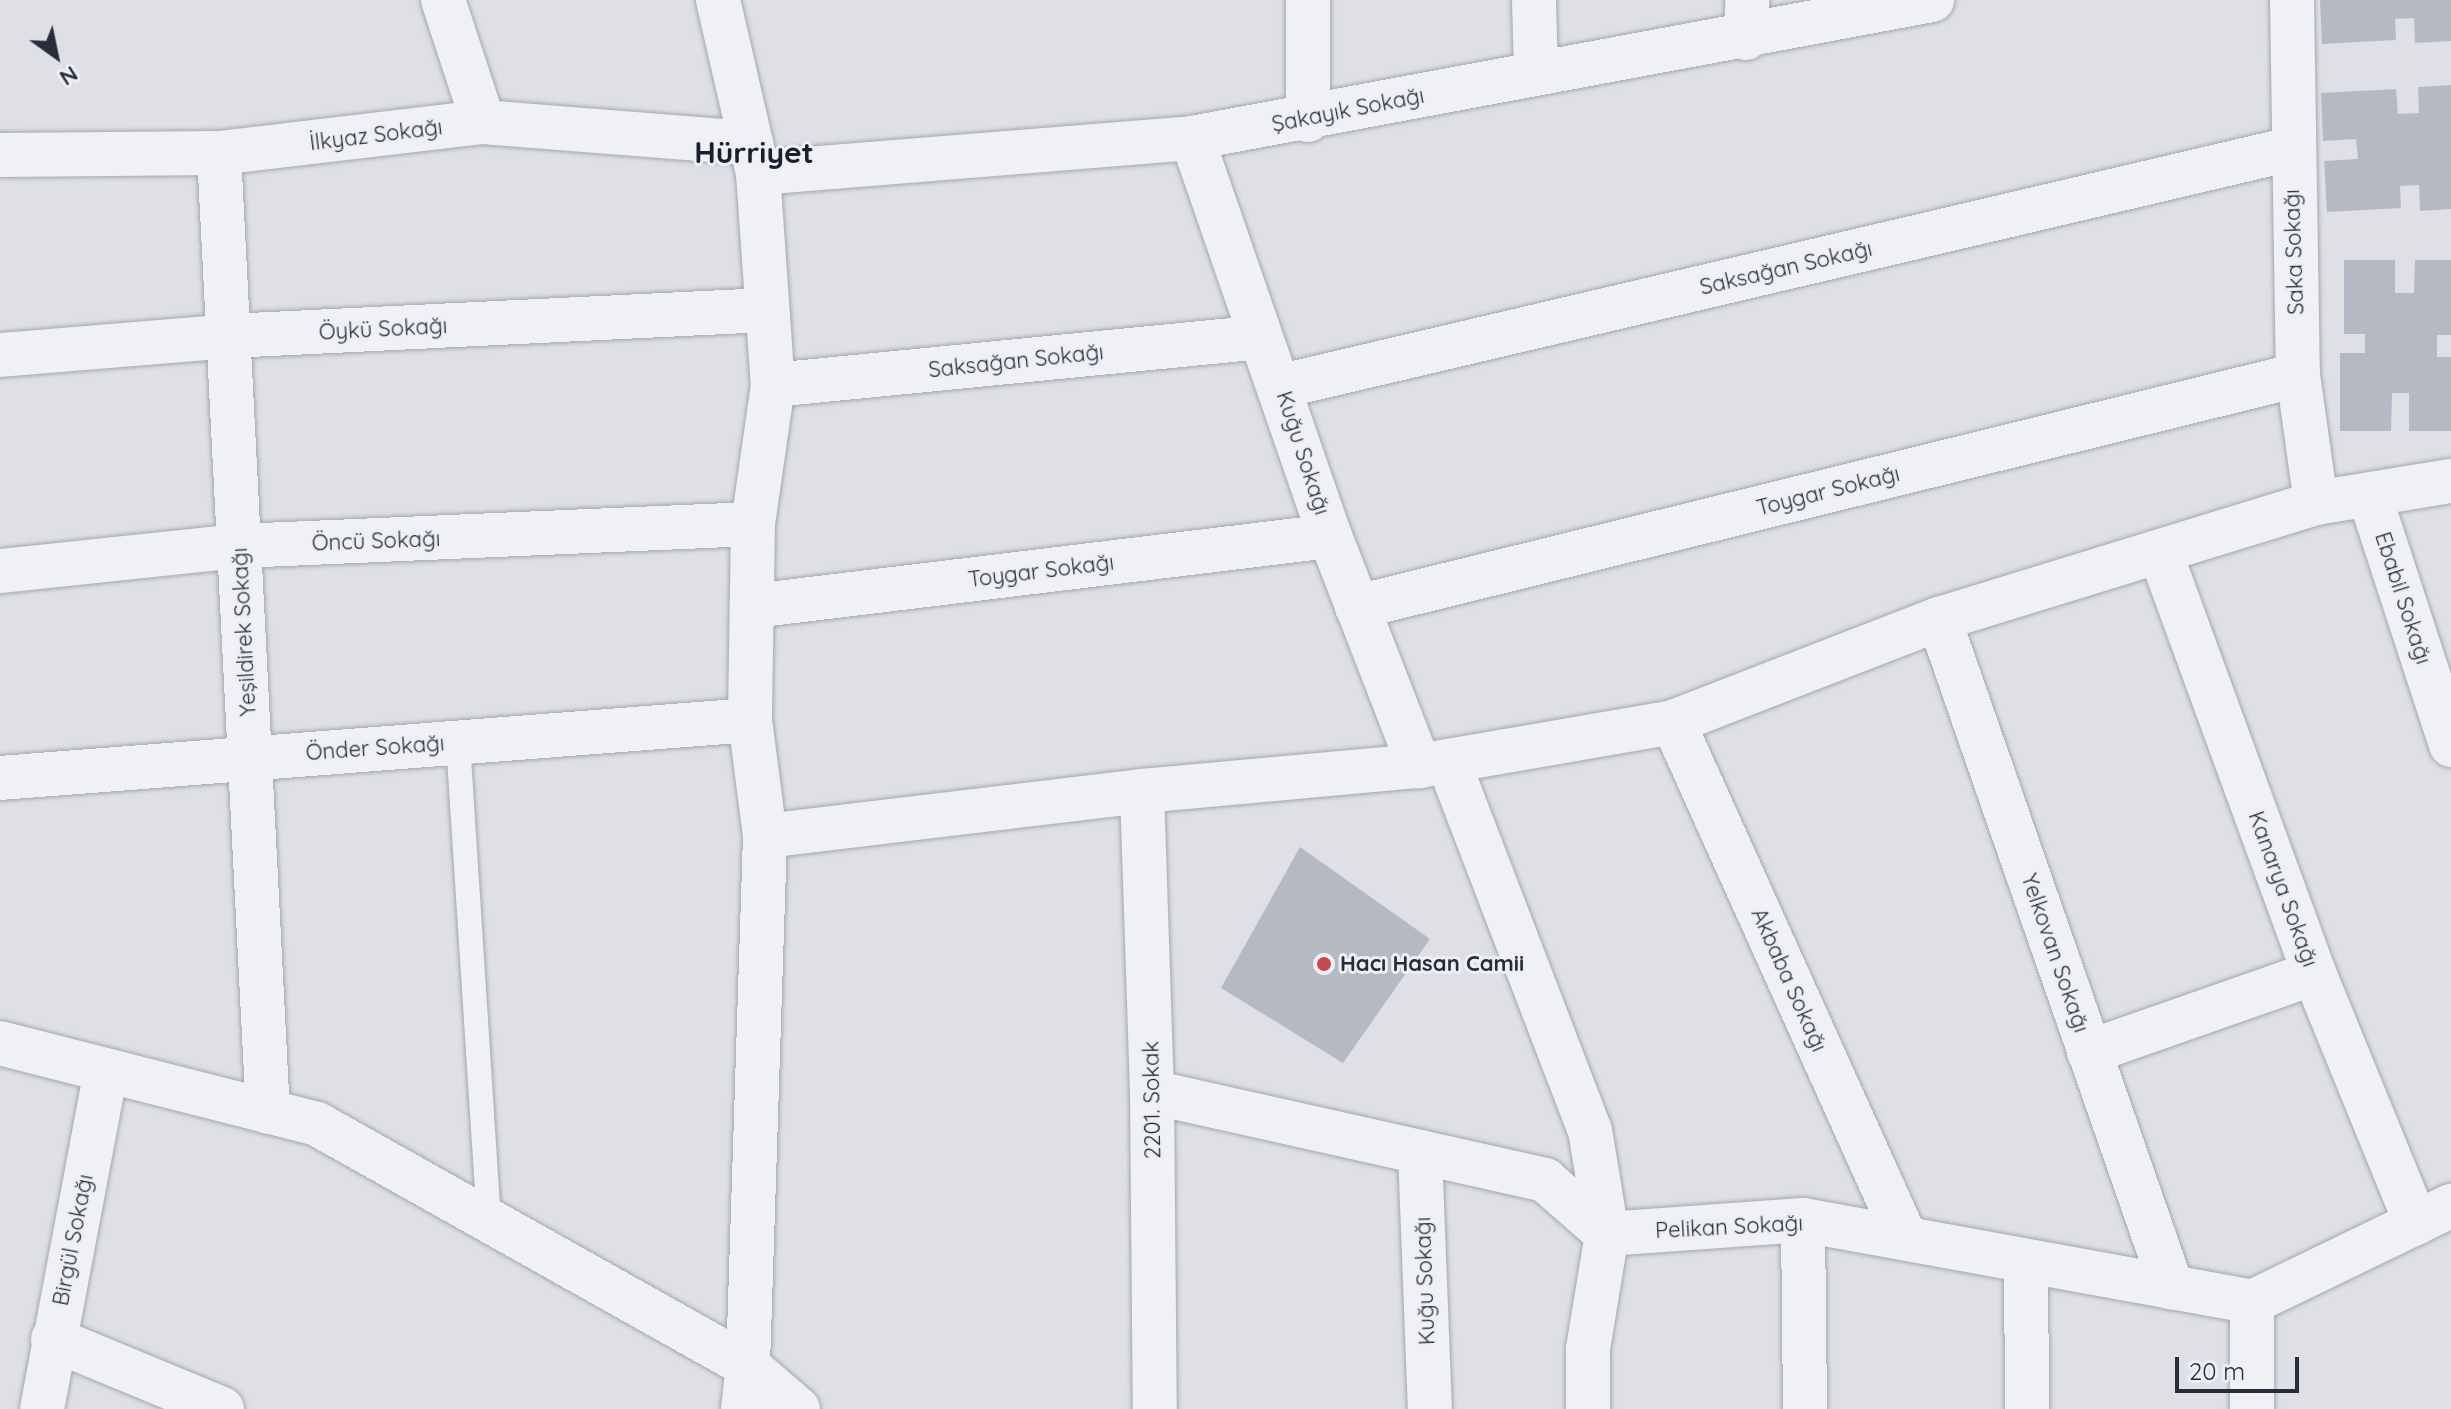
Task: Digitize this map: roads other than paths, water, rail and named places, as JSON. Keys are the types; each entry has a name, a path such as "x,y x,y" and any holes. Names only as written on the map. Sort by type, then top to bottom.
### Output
{"street":[{"path":"443,0 483,122"},
{"path":"718,0 754,158 773,385 753,524 750,720 765,836 748,1366 743,1409"},
{"path":"1308,0 1308,120"},
{"path":"1534,0 1536,71"},
{"name":"Şakayık Sokağı","path":"754,158 1192,138 1308,120 1536,71 1747,19 1932,0"},
{"name":"Saka Sokağı","path":"2292,0 2291,149 2298,375 2316,503"},
{"name":"İlkyaz Sokağı","path":"0,155 219,153 483,122 754,158"},
{"name":"Kuğu Sokağı","path":"1192,138 1260,337 1282,386 1330,536 1357,607 1433,763 1590,1130 1607,1234 1588,1349 1588,1409"},
{"name":"Saksağan Sokağı","path":"1282,386 2291,149"},
{"name":"Yeşildirek Sokağı","path":"219,153 268,1112"},
{"name":"Öykü Sokağı","path":"0,355 229,336 767,310"},
{"name":"Saksağan Sokağı","path":"773,385 1260,337"},
{"name":"Toygar Sokağı","path":"1357,607 2298,375"},
{"path":"765,836 1142,791 1433,763 1673,722 1939,619 2316,503 2370,497 2451,481"},
{"name":"Ebabil Sokağı","path":"2370,497 2451,745"},
{"name":"Öncü Sokağı","path":"0,571 239,546 753,524"},
{"name":"Toygar Sokağı","path":"753,606 1330,536"},
{"name":"Kanarya Sokağı","path":"2160,552 2314,973 2433,1215"},
{"name":"Yelkovan Sokağı","path":"1939,619 2172,1288"},
{"name":"Önder Sokağı","path":"0,778 750,720"},
{"name":"Akbaba Sokağı","path":"1673,722 1905,1237"},
{"name":"2201. Sokak","path":"1142,791 1152,1092 1155,1409"},
{"path":"2089,1052 2314,973"},
{"path":"0,1043 317,1124 748,1366 798,1409"},
{"name":"Birgül Sokağı","path":"42,1409 106,1071"},
{"path":"1152,1092 1545,1180 1607,1234"},
{"name":"Kuğu Sokağı","path":"1420,1152 1430,1409"},
{"path":"2252,1409 2252,1302 2433,1215"},
{"path":"1803,1220 1805,1409"},
{"name":"Pelikan Sokağı","path":"1607,1234 1803,1220 2252,1302"},
{"path":"2026,1261 2027,1409"},
{"path":"53,1339 222,1409"}],"lane":[{"path":"458,742 489,1221"}],"place":[{"name":"Hacı Hasan Camii","path":"1324,964"}],"district":[{"name":"Hürriyet","path":"754,152"}]}
